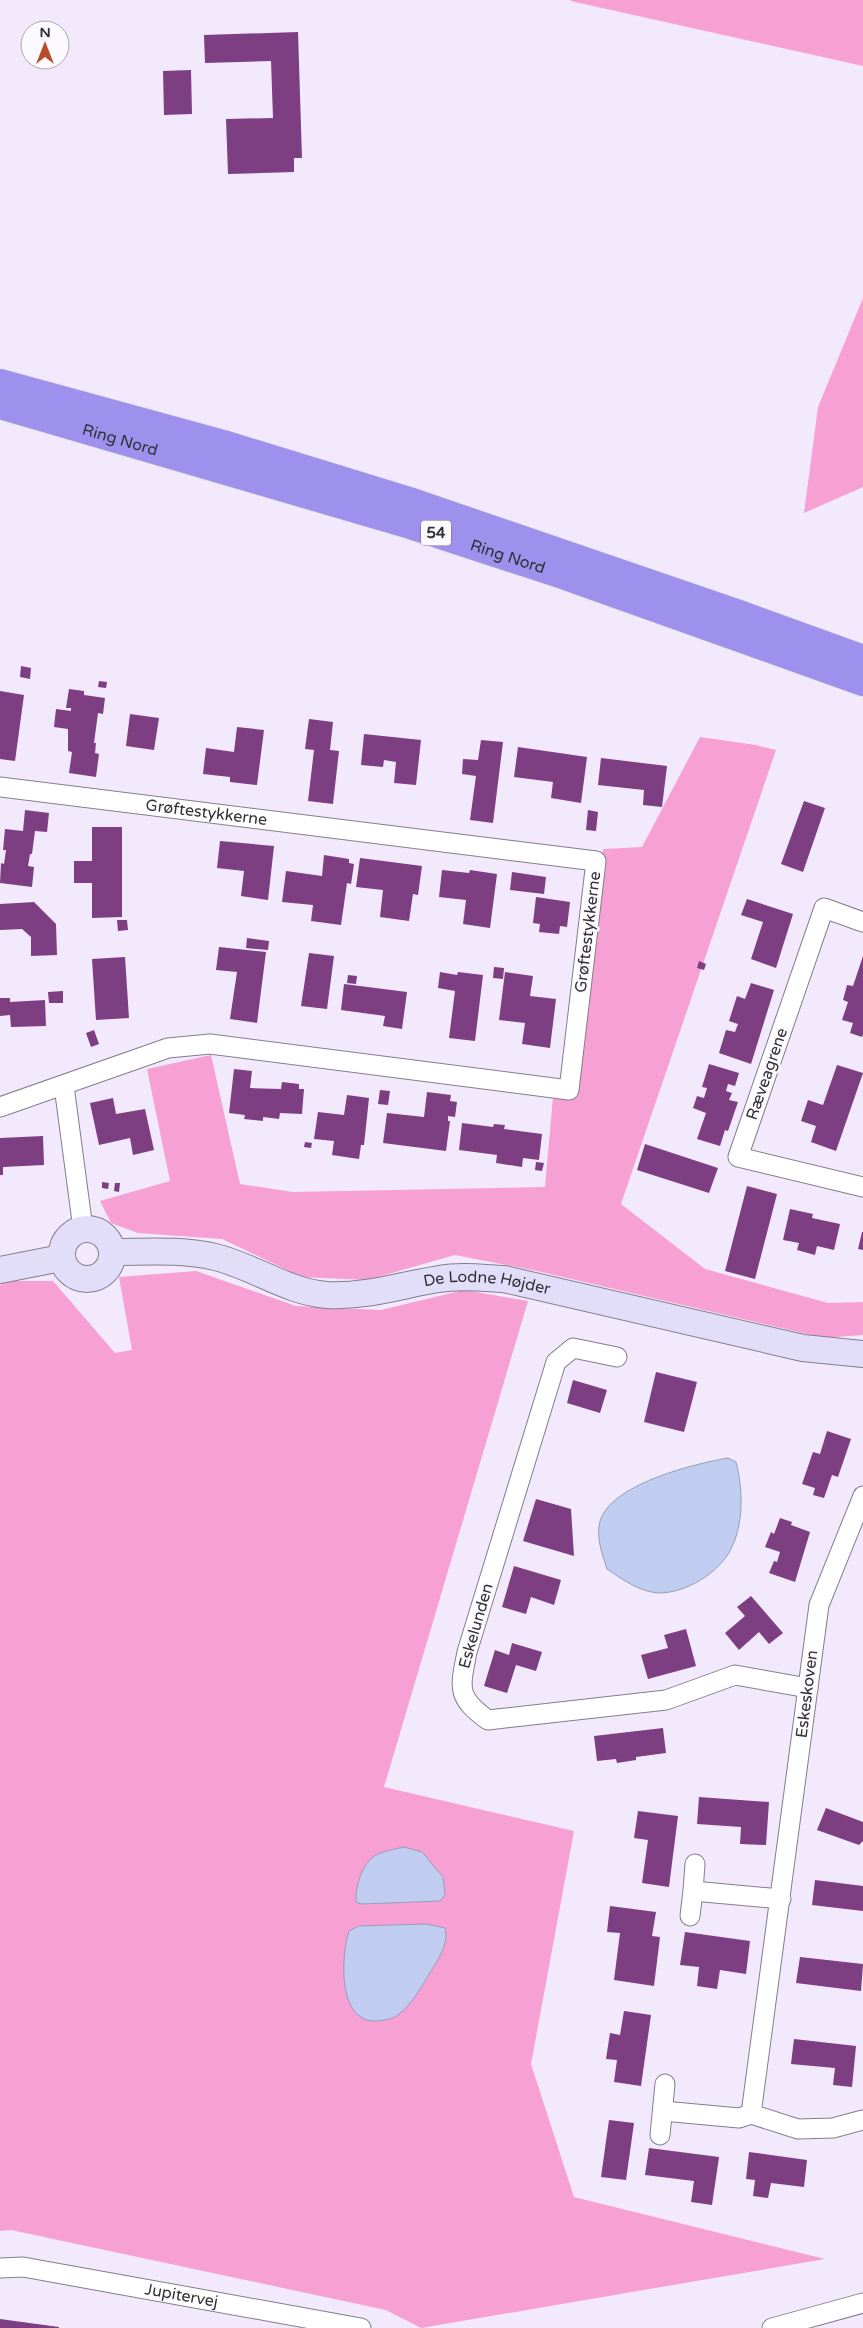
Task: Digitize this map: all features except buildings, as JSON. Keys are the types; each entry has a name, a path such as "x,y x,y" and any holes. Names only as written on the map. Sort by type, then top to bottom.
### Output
{"highway":[{"name":"Ring Nord","path":"1,398 232,447 412,502 739,614 863,659"},
{"name":"Ring Nord","path":"1,398 423,529 582,581 863,682"}],"street":[{"name":"Grøftestykkerne","path":"0,787 596,861 569,1090 210,1044 168,1048 0,1107"},
{"name":"Ræveagrene","path":"863,922 824,908 738,1157 863,1187"},
{"path":"64,1086 83,1229"},
{"path":"83,1229 99,1232 110,1244 112,1252 108,1268 102,1274 88,1279 74,1276 64,1265 61,1258 64,1242 75,1231 83,1229"},
{"name":"De Lodne Højder","path":"112,1252 179,1252 215,1257 290,1286 325,1294 362,1294 395,1289 440,1278 469,1276 504,1279 803,1348 863,1354"},
{"path":"0,1270 61,1258"},
{"name":"Eskelunden","path":"617,1357 573,1348 556,1362 467,1652 460,1684 470,1707 488,1720 666,1700 736,1675 808,1688"},
{"name":"Eskeskoven","path":"751,2114 819,1604 863,1496"},
{"path":"690,1916 695,1864"},
{"path":"693,1891 781,1899"},
{"path":"660,2135 665,2084"},
{"path":"662,2111 740,2118 751,2114 798,2129 833,2128 863,2120"},
{"name":"Jupitervej","path":"0,2268 24,2267 323,2324 361,2328"},
{"path":"772,2328 863,2303"}],"shaded area":[{"path":"569,0 863,0 863,66 575,2"},
{"path":"863,298 863,487 804,513 818,407"},
{"path":"700,737 756,745 776,750 621,1204 705,1269 828,1303 863,1302 863,1335 824,1338 537,1271 455,1255 367,1280 302,1277 222,1239 138,1233 111,1223 100,1201 170,1181 147,1069 211,1055 240,1184 293,1192 545,1187 553,1097 574,1096 603,849 642,847"},
{"path":"196,1271 296,1306 381,1310 464,1290 528,1301 384,1787 574,1831 531,2064 574,2197 825,2259 421,2328 386,2310 11,2230 0,2231 0,1285 10,1281 53,1281 115,1353 132,1350 119,1277"}],"water":[{"path":"728,1458 736,1462 741,1495 740,1517 731,1549 718,1566 701,1580 680,1590 659,1593 638,1588 607,1569 600,1543 599,1529 602,1516 611,1504 624,1494 658,1477 677,1470"},
{"path":"404,1847 422,1852 443,1877 445,1895 440,1901 361,1904 356,1902 360,1876 371,1859 382,1852"},
{"path":"426,1924 445,1928 446,1939 440,1956 421,1988 409,2005 394,2017 377,2021 364,2019 355,2011 348,2000 345,1986 344,1956 349,1931 359,1926"}]}
